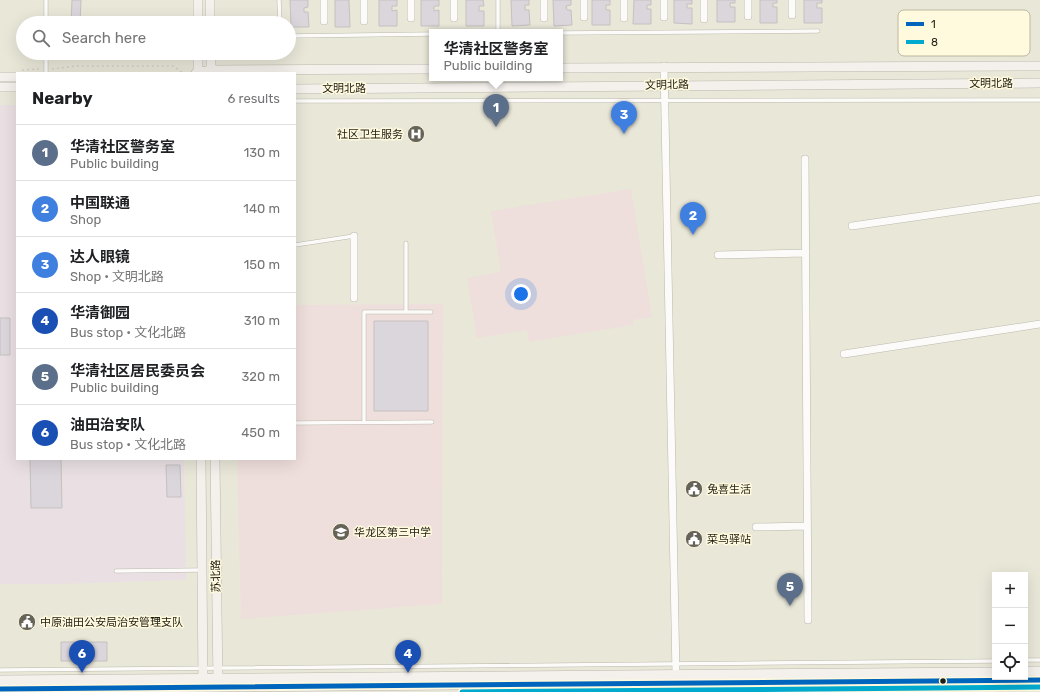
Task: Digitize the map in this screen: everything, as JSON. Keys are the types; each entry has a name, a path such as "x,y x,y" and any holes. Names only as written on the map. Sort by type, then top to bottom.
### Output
{"street":[{"path":"198,0 198,16"},
{"path":"210,0 210,16"},
{"path":"324,0 324,21"},
{"path":"364,0 364,21"},
{"path":"411,0 412,18"},
{"path":"454,0 454,18"},
{"path":"544,0 544,18"},
{"path":"584,0 584,17"},
{"path":"624,0 624,18"},
{"path":"664,0 664,17"},
{"path":"704,0 704,19"},
{"path":"748,0 748,16"},
{"path":"792,0 792,15"},
{"path":"198,60 198,72"},
{"path":"211,60 211,72"},
{"path":"664,66 676,674"},
{"name":"文明北路","path":"563,68 664,66 1040,66"},
{"name":"文明北路","path":"211,72 429,69"},
{"path":"0,77 16,73"},
{"name":"文明北路","path":"296,88 1040,83"},
{"path":"0,87 16,87"},
{"path":"805,159 808,620"},
{"path":"852,226 1040,199"},
{"path":"354,236 354,298"},
{"path":"718,255 806,253"},
{"path":"844,354 1040,324"},
{"name":"苏北路","path":"201,460 203,681"},
{"name":"苏北路","path":"215,460 218,681"},
{"path":"756,527 807,526"},
{"path":"1028,671 1040,671"},
{"path":"218,681 676,674 992,672"},
{"path":"0,680 1040,680"},
{"path":"0,689 203,681"}],"lane":[{"path":"46,0 46,16"},
{"path":"279,0 280,16"},
{"path":"498,0 498,29"},
{"path":"563,33 818,31"},
{"path":"296,36 429,34"},
{"path":"46,60 46,71"},
{"path":"296,101 1040,100"},
{"path":"296,245 354,236"},
{"path":"406,243 406,312"},
{"path":"364,422 364,312 431,312"},
{"path":"296,423 432,422"},
{"path":"116,571 202,570"},
{"path":"1028,660 1040,660"},
{"path":"218,681 676,664 992,661"},
{"path":"0,670 203,681"}],"path":[{"path":"31,72 76,66 173,66 182,72"}],"shaded area":[{"path":"0,105 16,105 16,460 184,460 186,580 59,584 0,584"},
{"path":"631,189 652,317 633,320 634,325 529,342 527,330 477,338 467,278 501,272 491,211"},
{"name":"华龙区第三中学","path":"443,304 442,604 241,619 237,460 296,460 296,305"}],"building":[{"path":"72,0 81,0 80,16 71,16"},
{"path":"290,0 308,0 308,7 304,8 304,12 308,12 309,27 296,27 296,16 291,16"},
{"path":"335,0 349,0 350,27 335,27"},
{"path":"379,0 397,0 397,6 392,6 392,11 397,10 397,26 379,26"},
{"path":"421,0 439,0 439,6 434,6 434,11 439,10 439,26 421,26"},
{"path":"466,0 483,0 484,6 479,6 479,11 484,11 484,26 466,26"},
{"path":"511,0 529,0 529,5 525,5 525,10 529,10 530,25 512,26"},
{"path":"553,0 571,0 571,5 566,6 567,10 571,10 572,25 554,26"},
{"path":"592,0 610,0 610,5 606,5 606,10 610,10 610,25 592,25"},
{"path":"634,0 651,0 651,5 647,5 647,9 651,9 651,24 633,24"},
{"path":"674,0 692,0 692,4 687,4 687,8 692,8 692,24 674,23"},
{"path":"717,0 735,0 735,3 730,3 730,7 735,7 735,22 717,22"},
{"path":"760,0 777,0 777,3 773,3 773,7 777,7 777,23 760,23"},
{"path":"804,0 822,0 822,3 817,3 817,8 822,8 822,23 804,23"},
{"path":"0,318 10,318 10,355 0,355"},
{"path":"374,321 428,321 428,411 374,411"},
{"path":"30,460 61,460 62,508 31,508"},
{"path":"166,465 180,465 181,497 167,497"},
{"path":"61,642 107,642 107,661 61,661"}],"transit line":[{"name":"1","path":"0,689 1040,680"},
{"name":"8","path":"462,692 1040,687"}],"place":[{"name":"华清社区警务室","path":"496,127"},
{"name":"社区卫生服务","path":"416,134"},
{"name":"达人眼镜","path":"624,134"},
{"name":"中国联通","path":"693,235"},
{"name":"兔喜生活","path":"694,489"},
{"name":"华龙区第三中学","path":"341,532"},
{"name":"菜鸟驿站","path":"694,539"},
{"name":"华清社区居民委员会","path":"790,606"},
{"name":"中原油田公安局治安管理支队","path":"27,622"},
{"name":"油田治安队","path":"82,673"},
{"name":"华清御园","path":"408,673"}]}
